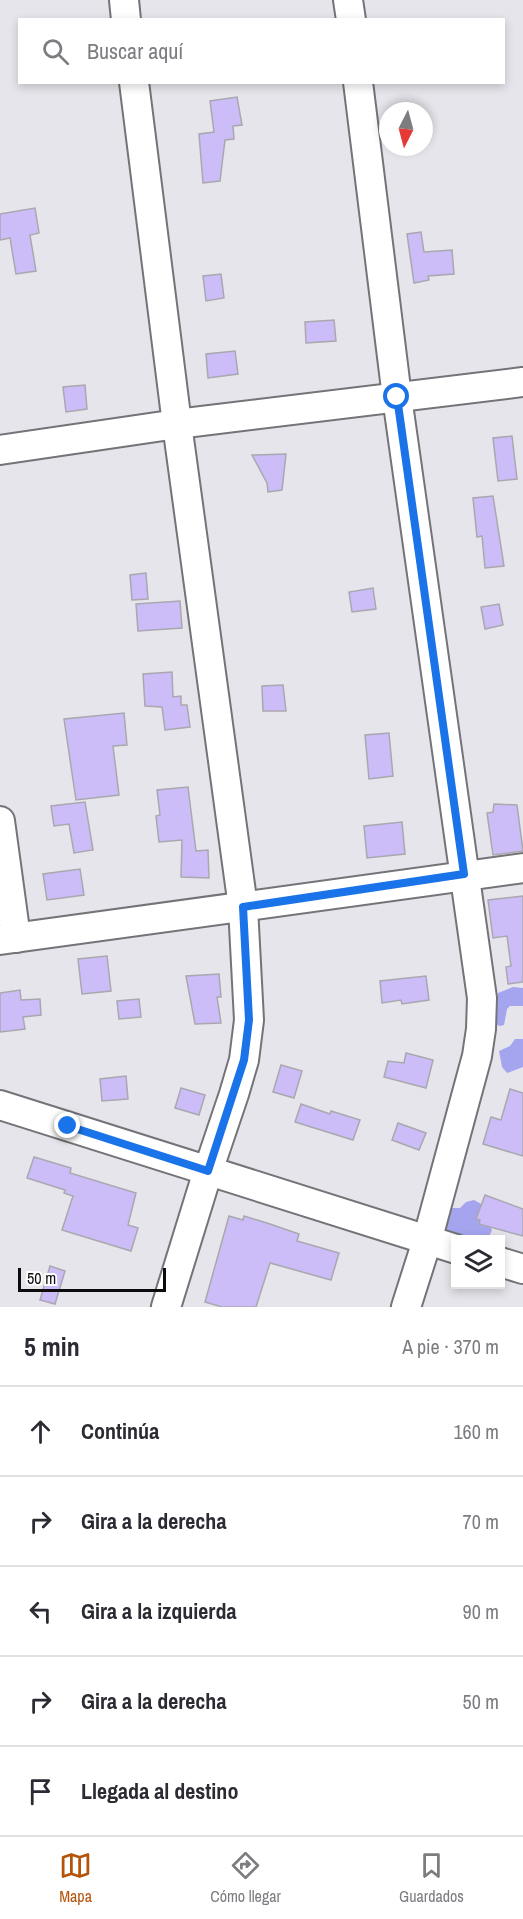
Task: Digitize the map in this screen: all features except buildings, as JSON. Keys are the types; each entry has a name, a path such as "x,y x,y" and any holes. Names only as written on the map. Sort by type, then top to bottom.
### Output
{"street":[{"path":"124,0 126,18"},
{"path":"348,0 351,18"},
{"path":"134,84 177,424 243,907 249,1020 244,1060 166,1307"},
{"path":"358,84 397,397 482,998 477,1056 427,1241 406,1307"},
{"path":"0,450 177,424 523,382"},
{"path":"0,821 8,939 464,874 523,868"},
{"path":"0,1105 451,1248"},
{"path":"505,1263 523,1269"}],"shaded area":[{"path":"513,987 523,988 523,1006 510,1006 507,1009 504,1025 493,1023 493,1007 498,1000 498,993"},
{"path":"515,1039 523,1039 523,1067 507,1073 502,1067 499,1051 510,1046"},
{"path":"474,1200 485,1206 492,1230 490,1235 457,1235 440,1229 444,1208 460,1208 466,1202"}],"route":[{"path":"68,1126 208,1171 244,1060 249,1020 243,907 464,874 397,397"}]}
